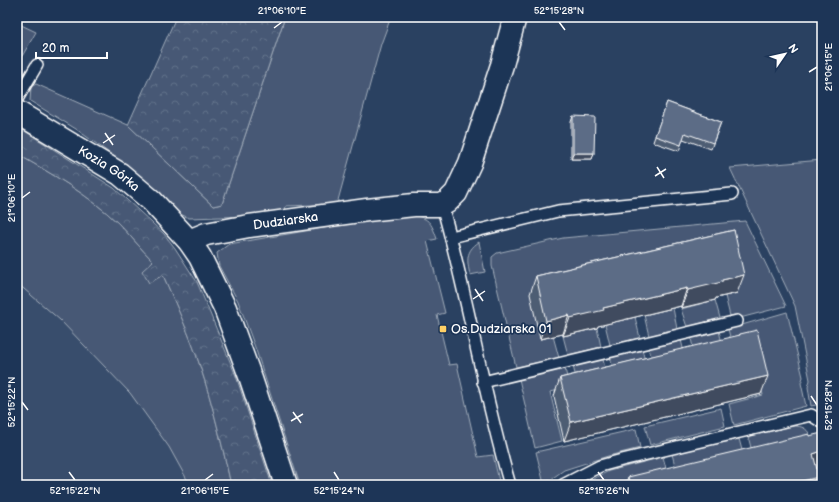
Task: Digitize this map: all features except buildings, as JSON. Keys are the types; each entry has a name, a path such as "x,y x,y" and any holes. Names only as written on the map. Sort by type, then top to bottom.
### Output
{"street":[{"path":"442,205 456,193 470,163 502,65 515,17"},
{"name":"Kozia Górka","path":"17,112 120,174 152,201 189,241"},
{"name":"Dudziarska","path":"189,241 213,232 249,226 367,210 414,205 442,205"},
{"path":"189,241 200,257 225,308 251,379 286,485"}],"lane":[{"path":"17,99 37,65"},
{"path":"451,238 558,211 732,194"},
{"path":"442,205 451,238 483,382 510,485"},
{"path":"483,382 737,321"},
{"path":"563,485 600,466 665,449 811,415 822,422"}],"shaded area":[{"path":"17,154 231,485 17,485"}],"green space":[{"path":"176,17 285,17 222,204 213,206 128,125"},
{"path":"285,17 391,17 381,44 337,204 286,206 284,215 189,218 178,213 119,160 76,129 30,101 31,87 36,84 128,125 213,206 222,204"},
{"path":"17,23 36,32 17,65"},
{"path":"17,126 114,188 164,234 175,248 197,282 236,376 272,485 231,485 221,440 205,381 187,331 163,275 149,283 142,271 153,261 118,223 83,194 17,154"},
{"path":"17,154 83,194 118,223 153,261 149,283 163,275 187,331 205,381 221,440 231,485 190,485 169,447 130,393 60,320 17,283"},
{"path":"822,160 822,404 811,406 808,387 810,380 795,306 730,168"},
{"path":"406,214 427,220 430,223 437,239 427,241 445,313 437,315 449,365 457,364 478,457 493,455 500,485 300,485 256,350 238,301 219,266 217,253 229,244"},
{"path":"745,221 786,306 736,319 735,315 730,316 725,296 737,293 540,339 553,336 559,358 516,367 492,266 492,257 497,253 563,238"},
{"path":"479,242 485,272 470,275 468,265 469,253 474,245"},
{"path":"715,300 720,318 687,327 681,309"},
{"path":"673,308 677,329 649,336 644,315"},
{"path":"787,312 803,377 801,383 806,406 734,425 729,404 763,395 752,345 733,349 728,329"},
{"path":"635,317 640,338 610,345 605,324"},
{"path":"597,328 601,347 568,355 563,336"},
{"path":"719,331 724,351 695,358 691,338"},
{"path":"681,340 686,360 654,368 649,348"},
{"path":"642,349 647,369 615,377 610,357"},
{"path":"603,359 607,379 578,386 573,366"},
{"path":"565,368 569,388 550,392 562,441 535,448 519,379"},
{"path":"721,408 725,426 650,445 645,426"},
{"path":"794,426 807,430 811,437 814,451 755,463 749,440 750,436"},
{"path":"636,429 640,448 608,456 564,470 544,484 536,452"},
{"path":"739,439 746,465 679,481 672,454"},
{"path":"663,457 670,483 663,485 581,485 609,471"},
{"path":"822,467 822,485 810,485 807,471"}],"place":[{"name":"Os.Dudziarska 01","path":"443,329"}]}
